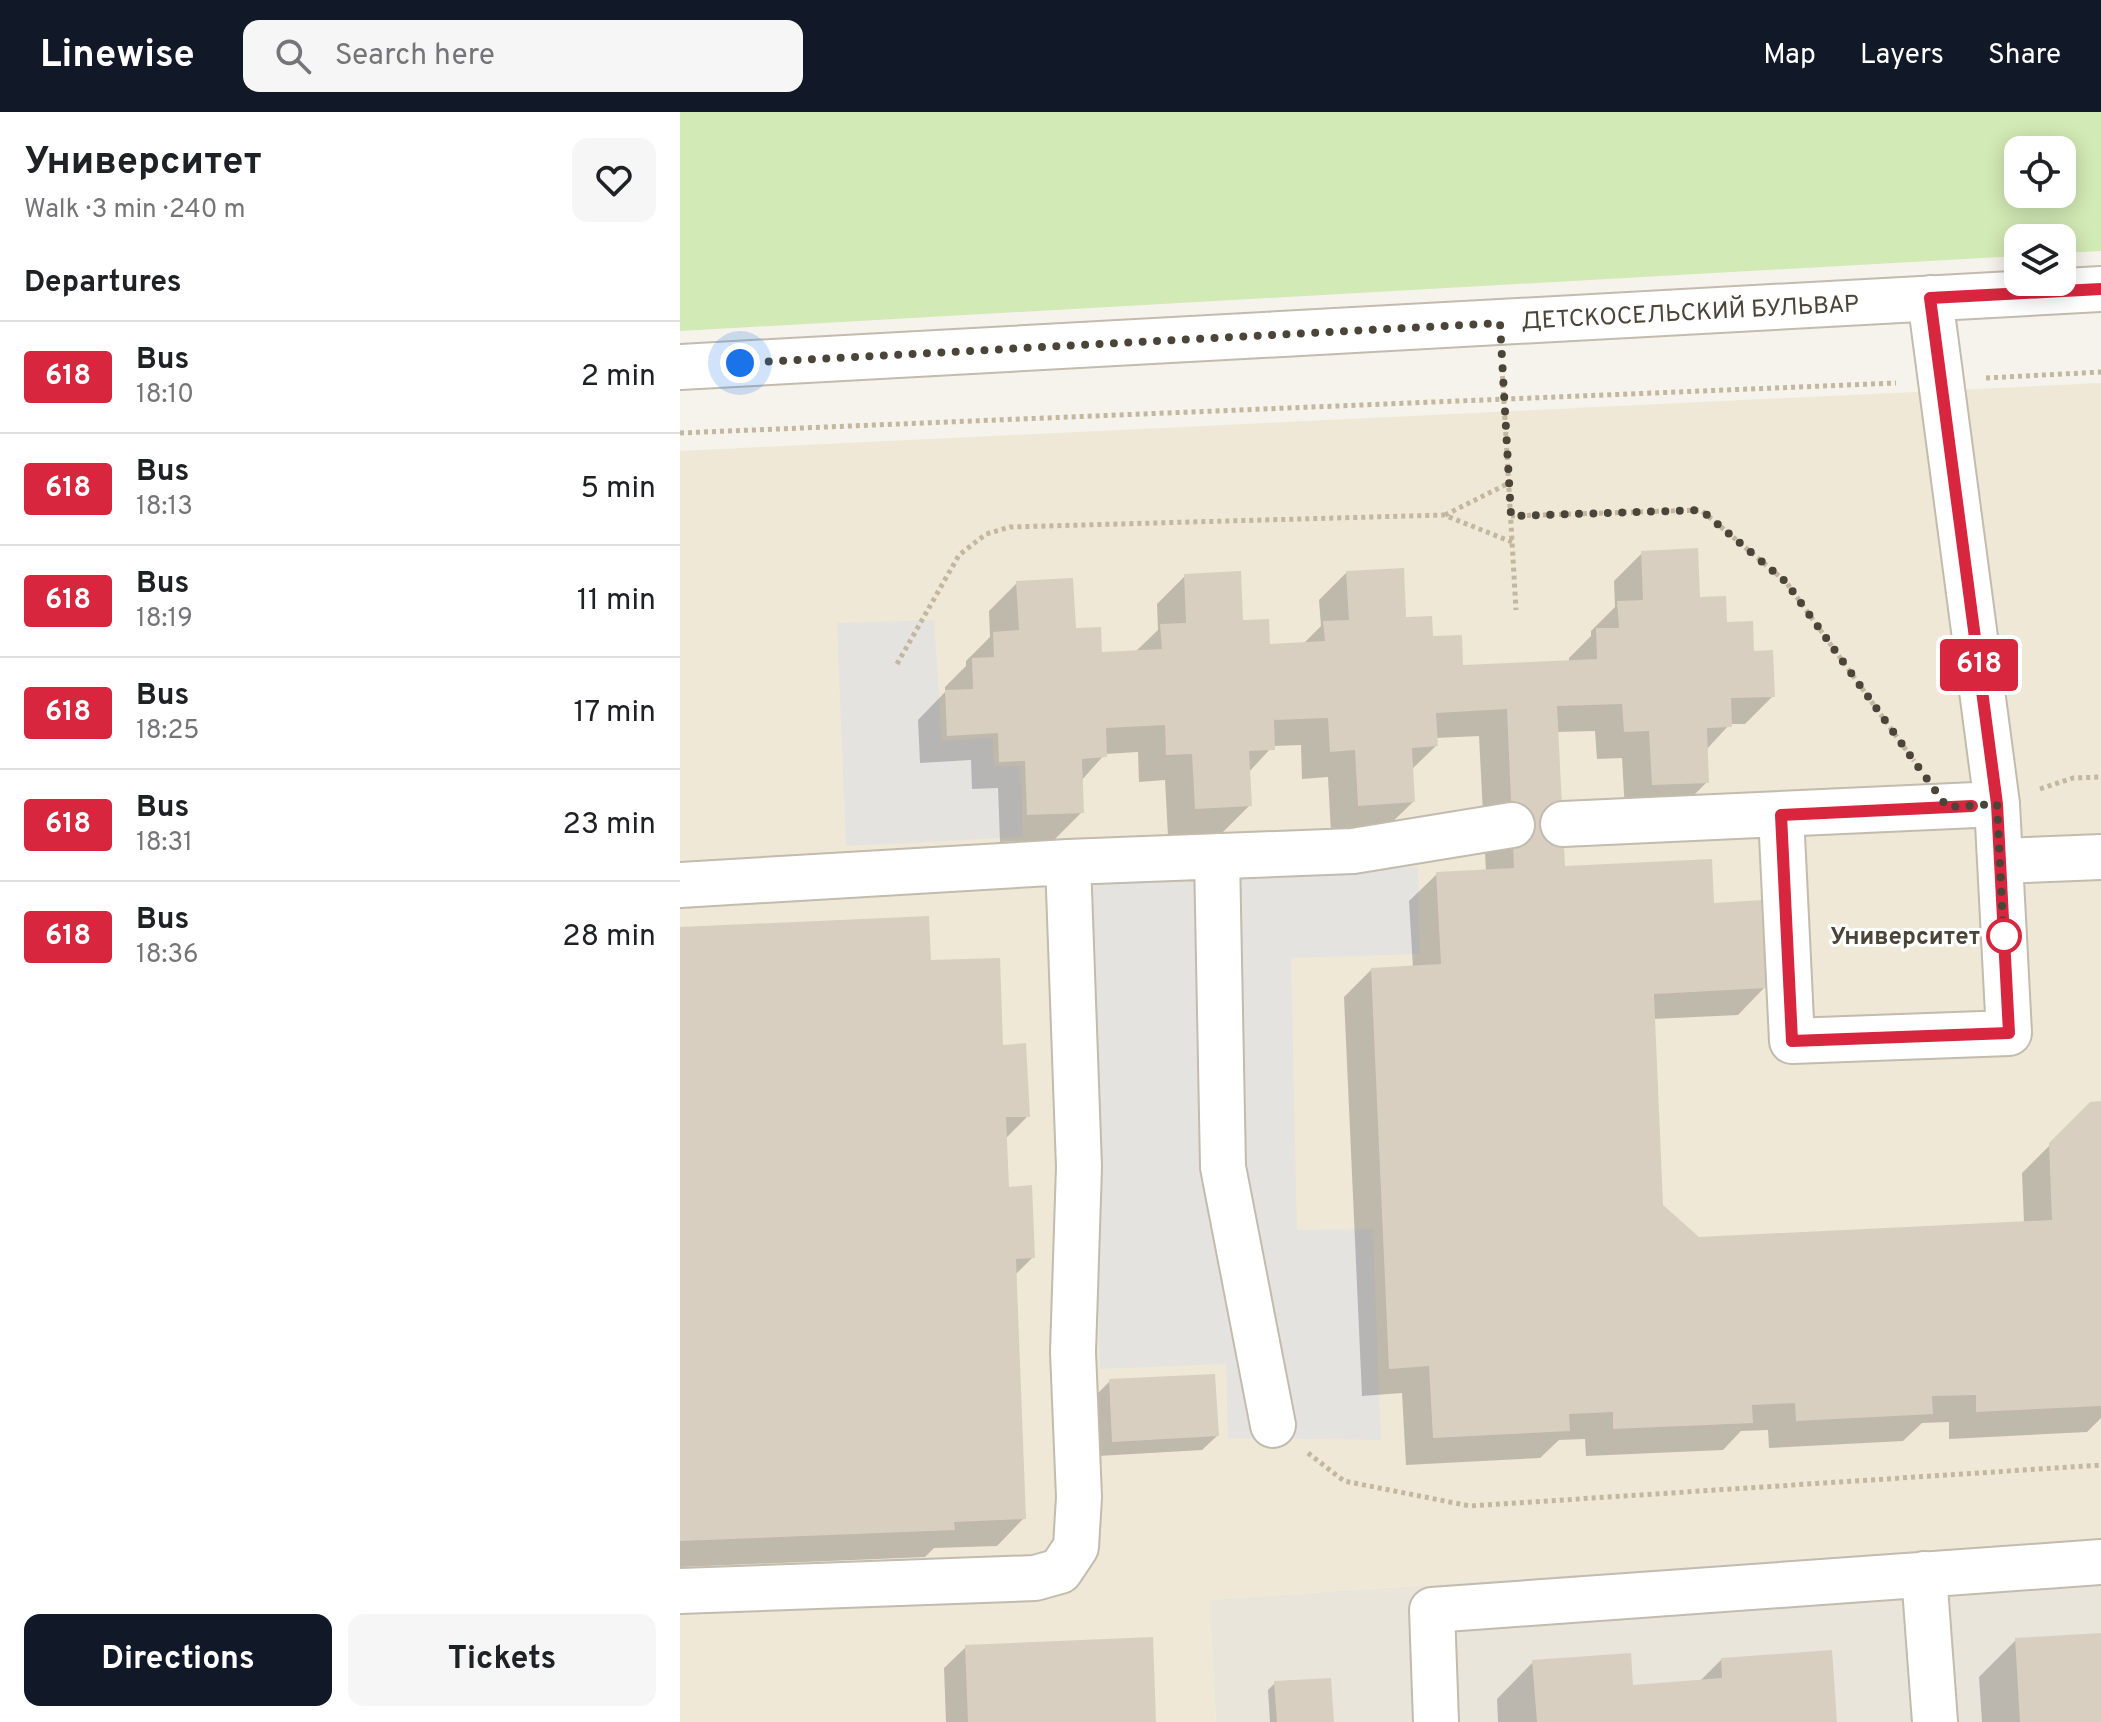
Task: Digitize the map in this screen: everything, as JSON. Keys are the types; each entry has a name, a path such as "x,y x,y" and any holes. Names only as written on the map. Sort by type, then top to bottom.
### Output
{"street":[{"name":"ДЕТСКОСЕЛЬСКИЙ БУЛЬВАР","path":"680,367 2101,289"},
{"path":"1781,815 1792,1041 2009,1033 1997,804 1930,298"},
{"path":"1563,824 1997,804"},
{"path":"680,885 1068,862 1353,851 1512,825"},
{"path":"1217,856 1223,1167 1273,1425"},
{"path":"2000,861 2101,857"},
{"path":"680,1591 1035,1578 1060,1571 1076,1547 1079,1497 1073,1352 1079,1167 1068,862"},
{"path":"1436,1722 1432,1610 2101,1562"},
{"path":"1924,1574 1935,1722"}],"path":[{"path":"1500,323 1516,610"},
{"path":"680,433 2101,372"},
{"path":"1444,515 1509,483"},
{"path":"1511,516 1701,510 1786,582 1947,807"},
{"path":"897,664 959,555 986,534 1010,527 1444,515 1512,542"},
{"path":"1997,804 2073,778 2101,777"},
{"path":"1273,1425 1344,1481 1470,1506 2101,1465"}],"shaded area":[{"path":"2101,383 2101,1538 1210,1600 1216,1722 680,1722 680,451"},
{"path":"934,620 942,741 993,737 994,766 1021,766 1023,837 846,846 837,623"},
{"path":"1418,867 1420,954 1291,958 1297,1230 1373,1229 1381,1440 1228,1438 1226,1364 1100,1369 1086,877"},
{"path":"2101,1538 2101,1722 1216,1722 1209,1600"}],"green space":[{"path":"680,112 2101,112 2101,251 2076,252 2076,224 2004,224 2004,257 680,331"}],"building":[{"path":"1698,548 1700,597 1726,596 1727,622 1753,621 1754,651 1773,650 1775,697 1731,698 1732,727 1707,728 1709,783 1652,785 1649,731 1624,732 1622,704 1557,706 1565,866 1712,859 1714,903 1763,900 1767,988 1654,994 1663,1205 1699,1237 2052,1220 2049,1143 2090,1102 2101,1101 2101,1406 1976,1412 1976,1395 1932,1396 1933,1414 1796,1421 1795,1403 1752,1405 1753,1423 1613,1429 1613,1412 1569,1414 1570,1431 1433,1438 1429,1366 1389,1369 1371,968 1441,964 1436,872 1514,868 1507,709 1436,713 1438,746 1412,748 1415,802 1358,806 1355,750 1330,752 1328,718 1274,720 1275,750 1249,751 1252,806 1195,809 1192,754 1166,755 1165,725 1106,728 1107,757 1082,759 1084,813 1027,815 1025,761 999,762 998,733 947,736 945,690 973,689 972,658 994,657 993,632 1019,630 1016,581 1073,578 1076,628 1101,627 1102,652 1162,649 1160,624 1186,623 1184,574 1241,571 1243,620 1269,619 1270,644 1325,641 1323,621 1349,620 1346,571 1404,568 1406,617 1432,616 1433,636 1462,635 1463,665 1597,659 1596,628 1619,628 1617,601 1643,600 1641,551"},
{"path":"929,916 931,960 1000,958 1003,1045 1026,1043 1030,1117 1006,1117 1009,1187 1032,1185 1035,1258 1016,1259 1026,1519 954,1522 955,1530 680,1541 680,927"},
{"path":"1215,1374 1219,1436 1112,1442 1109,1379"},
{"path":"2101,1633 2101,1722 2020,1722 2015,1638"},
{"path":"1153,1637 1156,1722 968,1722 965,1645"},
{"path":"1832,1650 1837,1722 1537,1722 1532,1660 1631,1653 1633,1685 1722,1678 1721,1658"},
{"path":"1331,1678 1334,1722 1277,1722 1274,1681"}],"bus line":[{"name":"618","path":"1972,806 1781,815 1792,1041 2009,1033 1997,804 1930,298 2101,289"}],"place":[{"name":"Университет","path":"2004,936"}],"route":[{"path":"740,363 1500,323 1511,516 1701,510 1786,582 1947,807 1997,804 2004,947 2004,936"}]}
